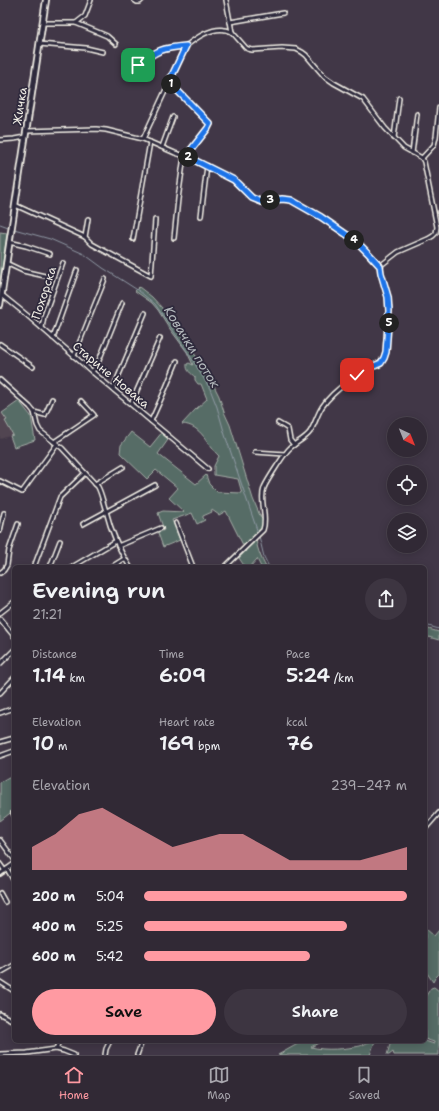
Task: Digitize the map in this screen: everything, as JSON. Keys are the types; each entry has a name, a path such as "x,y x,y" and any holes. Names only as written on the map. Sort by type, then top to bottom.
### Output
{"main road":[{"name":"Жичка","path":"0,305 46,0"}],"street":[{"path":"76,23 85,16 91,0"},
{"path":"134,0 140,2 142,0"},
{"path":"226,0 232,32"},
{"path":"230,22 283,13"},
{"path":"43,23 76,23 107,36 116,44"},
{"path":"143,139 186,46 198,37 221,29 232,32 248,49 296,49 306,55 324,76 363,99 394,138 404,148 422,158 437,227 434,236"},
{"path":"39,44 86,48 103,52"},
{"path":"138,65 152,54 162,49 186,46"},
{"path":"169,82 210,124 186,157 178,199 174,238"},
{"path":"394,138 399,98"},
{"path":"422,158 434,145 439,108"},
{"path":"412,153 417,114"},
{"path":"162,147 173,117"},
{"path":"26,132 96,129 143,139 207,166 234,180 252,198 262,202 282,199 291,200 321,217 356,241 380,266 388,297 389,311 386,352 384,358 380,364 357,375 328,399 321,409 309,433 287,450 264,488 263,499 265,525 262,532 227,565"},
{"path":"0,140 14,140 26,137"},
{"path":"133,239 150,142"},
{"path":"201,216 207,166"},
{"path":"15,205 85,237 92,244 151,276 155,220"},
{"path":"85,237 88,219"},
{"path":"380,266 398,252 434,236 439,236"},
{"path":"9,242 50,254"},
{"path":"6,263 23,270 45,276"},
{"name":"Похорска","path":"42,328 44,316 63,263"},
{"path":"53,338 77,270"},
{"path":"74,356 105,279"},
{"name":"Старине Новака","path":"1,294 208,469"},
{"path":"92,372 98,363 122,303"},
{"path":"113,389 145,313"},
{"path":"131,404 160,338"},
{"path":"0,344 32,367"},
{"path":"151,421 176,361"},
{"path":"0,380 30,406 34,412 38,428 85,473 102,494 116,541 124,559 128,565"},
{"path":"34,412 45,415 52,399"},
{"path":"0,481 22,492 55,443 94,415 81,401"},
{"path":"278,423 288,429 290,440 294,445"},
{"path":"255,452 285,454"},
{"path":"95,484 123,467"},
{"path":"35,565 60,497 85,473"},
{"path":"82,524 155,485"},
{"path":"0,531 4,513"},
{"path":"176,523 192,565"},
{"path":"0,573 7,565 9,550 18,524"},
{"path":"118,546 162,528"},
{"path":"51,565 60,541"},
{"path":"75,565 116,541"},
{"path":"114,565 124,559"},
{"path":"0,613 12,604"},
{"path":"0,619 12,634"},
{"path":"0,664 12,652"},
{"path":"0,693 12,680"},
{"path":"0,713 12,709"},
{"path":"0,742 12,739"},
{"path":"0,756 12,752"},
{"path":"427,827 439,813"},
{"path":"0,840 12,856"},
{"path":"0,864 12,878"},
{"path":"0,874 12,866"},
{"path":"0,892 6,902"},
{"path":"0,973 12,966"},
{"path":"0,982 12,990"},
{"path":"0,1014 12,1020"},
{"path":"56,1049 59,1043"},
{"path":"105,1055 109,1043"},
{"path":"137,1055 141,1043"},
{"path":"0,1054 16,1054 56,1049 74,1055"}],"shaded area":[{"path":"2,413 7,420 5,421 13,435 0,439 0,415"}],"green space":[{"path":"0,232 7,233 0,284"},
{"path":"139,287 152,297 162,308 189,345 219,396 230,425 253,499 261,518 265,522 256,539 259,552 265,565 260,565 257,559 252,565 244,565 239,558 246,551 226,511 219,515 211,510 212,512 203,516 205,520 197,524 192,513 172,520 180,540 163,547 158,533 164,530 158,513 163,511 184,512 169,498 178,488 156,470 147,479 120,453 121,445 131,432 150,447 163,431 170,437 158,454 196,484 206,475 209,484 217,492 242,493 238,479 214,475 214,466 219,456 204,436 195,428 182,424 207,399 201,384 198,384 195,377 187,368 187,364 189,363 193,365 187,352 158,310 152,303 135,291"},
{"path":"19,401 31,416 35,440 14,447 10,436 13,435 5,421 7,420 2,413"},
{"path":"427,629 439,632 439,640 427,637"},
{"path":"12,775 12,812 0,821 0,782"},
{"path":"427,930 434,936 439,930 439,974 433,982 427,973"},
{"path":"434,987 439,991 439,1055 394,1055 393,1052 387,1055 390,1043 427,1043 427,1042 434,1044 434,1042 427,1040 427,994 431,988"},
{"path":"299,1043 318,1043 311,1047 342,1049 374,1043 370,1055 278,1055"}],"waterway":[{"name":"Ковачки поток","path":"0,224 11,228"},
{"name":"Ковачки поток","path":"14,229 50,239 84,254 139,291 155,304 187,351 210,389 258,533"},
{"name":"Ковачки поток","path":"259,536 264,557 268,565"},
{"name":"Ковачки поток","path":"427,626 439,629"}],"route":[{"path":"138,65 152,54 162,49 186,46 169,82 210,124 190,151 188,157 234,180 252,198 262,202 282,199 291,200 321,217 356,241 380,266 388,297 389,311 386,352 381,363 357,375"}]}
